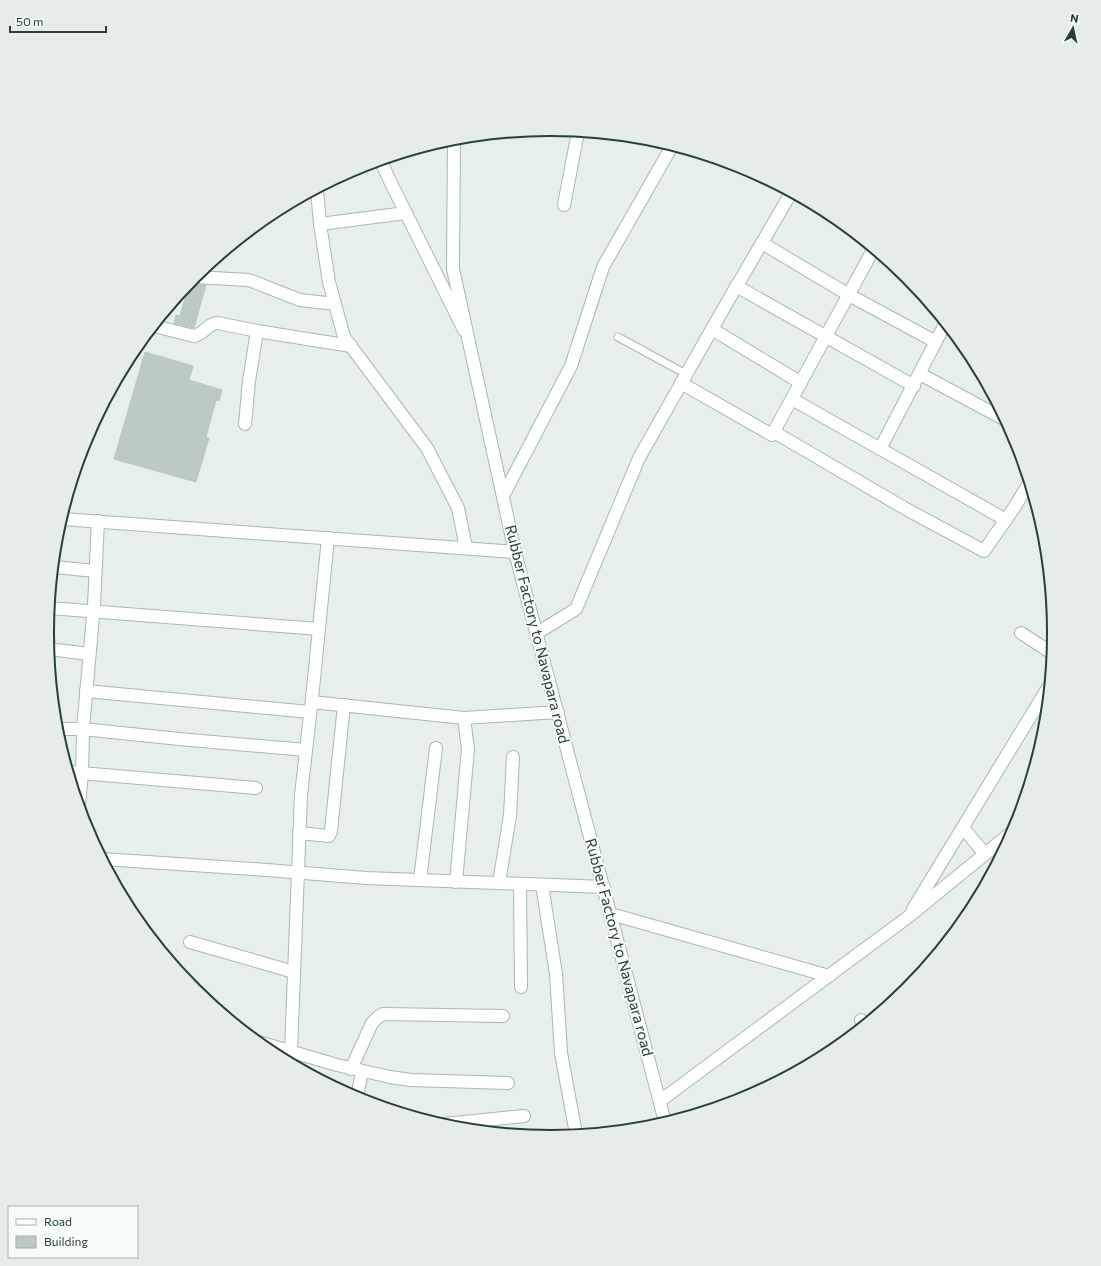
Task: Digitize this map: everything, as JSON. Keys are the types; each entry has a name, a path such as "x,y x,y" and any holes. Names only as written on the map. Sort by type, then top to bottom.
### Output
{"street":[{"path":"564,205 577,138"},
{"name":"Rubber Factory to Navapara road","path":"454,146 453,269 515,552 663,1117"},
{"path":"503,496 570,366 603,267 669,151"},
{"path":"383,166 468,337"},
{"path":"317,195 320,224 329,282 344,337 428,448 458,508 466,548"},
{"path":"537,634 576,609 639,458 736,286 788,197"},
{"path":"320,224 406,213"},
{"path":"762,242 849,295 936,342"},
{"path":"684,379 772,435 871,255"},
{"path":"204,278 248,280 300,300 335,304"},
{"path":"736,286 914,386"},
{"path":"160,327 194,336 199,335 213,323 352,346"},
{"path":"712,329 801,383"},
{"path":"880,449 942,329"},
{"path":"245,424 249,380 257,331"},
{"path":"920,374 997,415"},
{"path":"792,400 1006,520"},
{"path":"774,432 906,509 984,551 1026,489"},
{"path":"68,519 515,552"},
{"path":"80,793 83,729 93,612 98,521"},
{"path":"290,1055 301,795 328,538"},
{"path":"58,567 95,571"},
{"path":"55,608 319,629"},
{"path":"1022,633 1046,649"},
{"path":"55,650 89,654"},
{"path":"86,691 311,707 344,706 464,718 558,712"},
{"path":"908,917 1043,695"},
{"path":"299,833 329,836 331,831 344,706"},
{"path":"456,882 468,749 464,718"},
{"path":"64,729 83,729 179,740 306,750"},
{"path":"420,880 436,748"},
{"path":"500,883 510,815 513,757"},
{"path":"74,773 256,788"},
{"path":"962,828 985,854"},
{"path":"660,1101 908,917 1001,841"},
{"path":"109,859 366,878 604,887"},
{"path":"520,884 521,987"},
{"path":"542,885 554,955 561,1053 575,1128"},
{"path":"611,914 829,976"},
{"path":"190,942 294,972"},
{"path":"357,1091 357,1070 372,1023 383,1014 503,1016"},
{"path":"291,1056 412,1080 508,1083"},
{"path":"466,1122 524,1116"}],"lane":[{"path":"618,337 684,379"}],"building":[{"path":"197,284 206,285 194,328 174,323 176,315 180,316 185,297"},
{"path":"145,352 193,366 189,380 222,390 219,401 216,400 206,437 209,438 196,482 114,459"}]}
